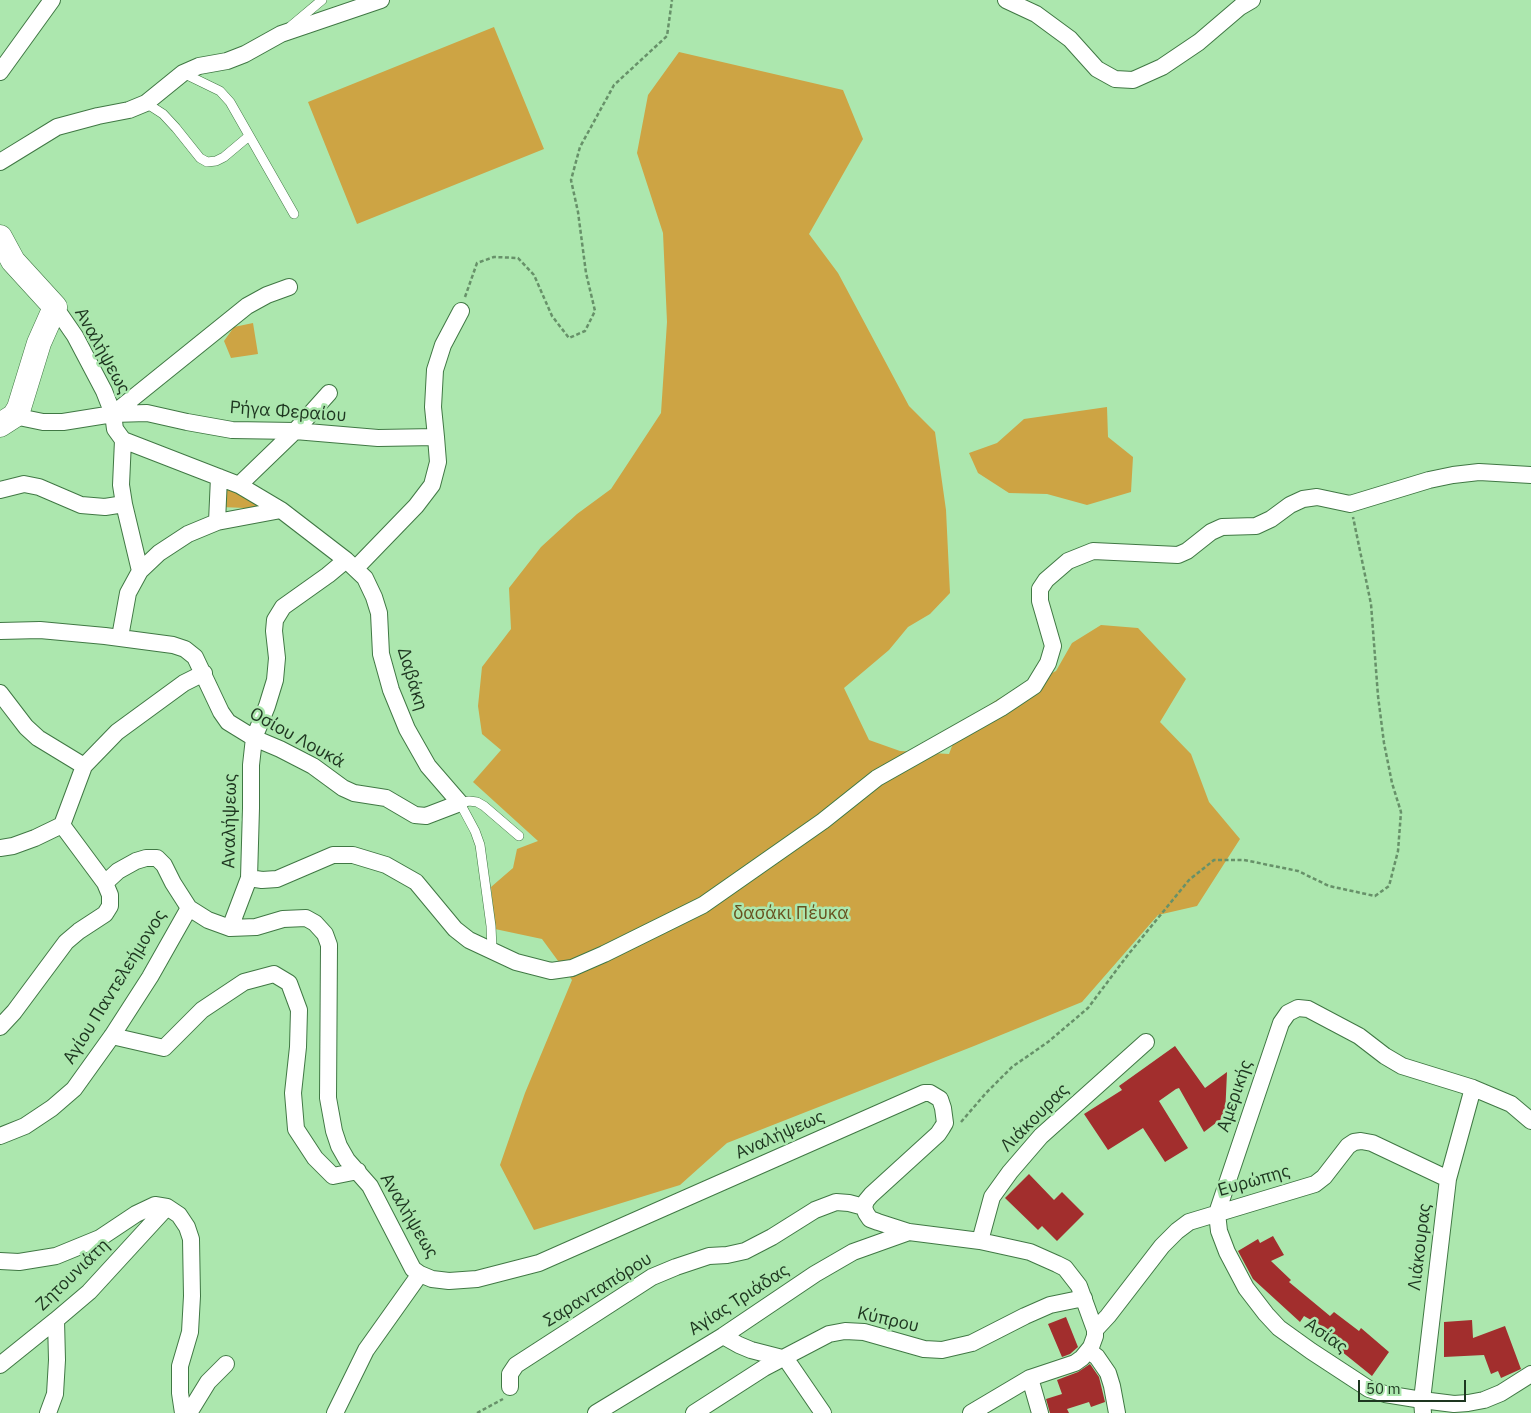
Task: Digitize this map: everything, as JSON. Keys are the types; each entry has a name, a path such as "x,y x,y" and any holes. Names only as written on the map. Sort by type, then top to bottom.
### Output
{"main road":[{"path":"0,237 13,261 55,307 39,343 19,408 7,421"}],"street":[{"path":"0,72 52,0"},
{"path":"0,162 57,127 129,110 146,103 183,73 199,66 227,61 245,54 281,34 382,0"},
{"path":"1006,0 1036,14 1070,39 1097,69 1115,79 1133,80 1162,67 1199,42 1240,7 1252,0"},
{"path":"113,414 248,306 268,295 289,287"},
{"name":"Αναλήψεως","path":"55,307 75,336 104,391 113,414 115,429 123,440"},
{"path":"436,437 433,407 435,370 443,345 461,311"},
{"path":"239,485 295,431 330,393"},
{"name":"Ρήγα Φεραίου","path":"7,421 63,422 113,414 147,413 232,430 295,431 378,438 436,437"},
{"name":"Αναλήψεως","path":"436,437 438,462 432,486 421,499 351,564 328,575 283,607 275,620 274,631 277,658 275,680 254,738 251,765 249,878 230,928 256,927 283,919 306,918 315,923 325,934 329,945 327,1081 329,1114 339,1146 347,1160 370,1186 413,1269 432,1279 449,1281 477,1279 539,1263 924,1093 930,1093 940,1099 944,1123 938,1134"},
{"path":"140,571 121,485 123,440 239,485 281,510 351,564"},
{"path":"249,878 262,880 277,879 333,855 353,855 386,865 416,882 455,929 469,940 516,962 551,971 572,968 703,905 824,820 876,778 1001,708 1034,686 1048,663 1053,646 1040,601 1040,589 1046,580 1068,561 1093,551 1178,555 1187,551 1211,532 1222,527 1256,526 1271,519 1290,505 1304,499 1317,497 1350,504 1429,480 1453,475 1479,472 1531,474"},
{"path":"217,522 219,477"},
{"path":"0,490 24,484 39,487 82,505 105,507 124,504"},
{"path":"120,637 128,593 140,571 159,553 188,534 217,522 281,510"},
{"name":"Δαβάκη","path":"351,564 365,578 374,597 379,613 381,654 391,690 407,729 428,766 460,803"},
{"name":"Οσίου Λουκά","path":"0,631 40,630 120,637 173,645 185,649 195,656 220,712 228,722 254,738 313,766 343,788 354,793 386,798 415,815 426,816 460,803"},
{"path":"0,848 13,846 35,838 62,825 84,766 117,732 184,683 204,673"},
{"path":"0,693 26,727 38,738 84,766"},
{"path":"0,1027 14,1012 66,942 105,914 110,906 110,895 104,883 62,825"},
{"path":"104,883 118,871 136,861 146,858 157,858 164,865 189,908 208,920 230,928"},
{"name":"Αγίου Παντελεήμονος","path":"0,1136 25,1126 52,1108 74,1089 112,1036 150,977 189,908"},
{"path":"112,1036 164,1048 202,1010 244,982 274,974 289,983 300,1010 293,1093 296,1129 314,1158 333,1176 358,1171"},
{"name":"Αμερικής","path":"1217,1213 1281,1023 1288,1013 1298,1008 1308,1009 1359,1036 1385,1056 1402,1066 1473,1088"},
{"name":"Λιάκουρας","path":"980,1241 992,1197 1010,1172 1041,1136 1146,1042"},
{"path":"1473,1088 1511,1104 1531,1121"},
{"name":"Λιάκουρας","path":"1422,1407 1448,1180 1473,1088"},
{"path":"938,1134 866,1201 864,1207 870,1219 909,1232 980,1241 1030,1252 1057,1264 1065,1268 1073,1276 1084,1298 1095,1330 1094,1342 1089,1351 1075,1363 1030,1378 972,1413"},
{"name":"Ευρώπης","path":"1095,1330 1108,1316 1145,1266 1177,1231 1189,1222 1315,1184 1324,1178 1348,1146 1354,1142 1372,1143 1448,1180"},
{"name":"Σαρανταπόρου","path":"510,1387 510,1374 516,1365 652,1277 709,1256 727,1256 745,1251 772,1237 815,1210 836,1202 864,1207"},
{"path":"0,1261 20,1262 56,1256 100,1238 147,1208 155,1205 167,1207 180,1215 191,1239 192,1296 190,1332 180,1366 182,1413"},
{"name":"Ζητουνιάτη","path":"0,1365 89,1292 167,1207"},
{"name":"Ασίας","path":"1217,1213 1219,1231 1227,1252 1246,1288 1266,1314 1279,1328 1369,1389 1422,1407 1484,1400 1501,1393 1531,1374"},
{"name":"Αγίας Τριάδας","path":"596,1413 723,1336 815,1274 853,1252 909,1232"},
{"path":"335,1413 366,1350 420,1274"},
{"name":"Κύπρου","path":"694,1413 764,1368 786,1359 830,1334 845,1331 864,1332 924,1349 942,1350 972,1343 1050,1305 1084,1298"},
{"path":"48,1413 54,1394 57,1360 56,1320"},
{"path":"723,1336 751,1350 786,1359 823,1413"},
{"path":"1089,1351 1097,1357 1108,1373 1117,1413"},
{"path":"189,1413 208,1382 226,1364"},
{"path":"1030,1378 1040,1413"}],"lane":[{"path":"281,34 322,0"},
{"path":"183,73 220,91 230,102 294,214"},
{"path":"146,103 163,114 200,158 207,162 216,161 224,157 249,136"},
{"path":"492,950 491,926 480,845 475,831 460,803 477,802 520,836"}],"path":[{"path":"461,311 477,263 494,256 518,258 534,275 552,316 569,338 585,331 595,311 586,273 578,212 571,180 580,147 614,85 667,36 672,0"},
{"path":"938,1134 955,1128 986,1092 1012,1067 1048,1042 1088,1008 1126,956 1189,880 1214,860 1244,860 1298,872 1329,886 1375,896 1389,886 1398,851 1401,812 1392,783 1384,743 1378,696 1371,604 1350,504"},
{"path":"477,1413 505,1398 510,1387"}],"green space":[{"path":"494,27 544,149 357,224 308,102"},
{"name":"δασάκι Πέυκα","path":"679,52 843,90 863,139 809,234 838,273 909,406 935,432 946,510 950,593 930,614 908,627 889,650 844,688 869,740 900,751 949,754 960,725 998,699 1056,671 1072,643 1101,625 1138,628 1186,679 1160,722 1191,754 1209,802 1240,839 1197,906 1158,915 1082,1002 727,1143 680,1185 534,1230 500,1165 525,1093 572,980 542,939 495,929 491,887 513,868 517,849 538,841 473,782 501,750 482,734 478,706 482,667 511,629 509,588 541,547 577,514 611,489 661,413 667,322 663,233 637,153 648,95"},
{"path":"253,323 258,354 231,358 224,341 234,327"},
{"path":"1107,407 1108,437 1133,457 1131,492 1087,505 1047,494 1009,493 978,473 969,453 997,443 1024,419"},
{"path":"225,484 269,509 221,507"}],"building":[{"path":"1175,1046 1205,1088 1227,1072 1225,1116 1204,1132 1179,1088 1159,1101 1188,1148 1165,1162 1143,1128 1108,1150 1084,1114 1122,1090 1119,1086"},
{"path":"1029,1174 1054,1200 1062,1192 1084,1214 1057,1241 1042,1226 1038,1230 1005,1198"},
{"path":"1273,1236 1284,1255 1271,1261 1291,1280 1289,1282 1330,1316 1334,1312 1359,1331 1361,1328 1389,1352 1372,1376 1341,1351 1345,1347 1312,1318 1311,1320 1304,1316 1300,1322 1253,1279 1238,1251 1258,1239 1260,1243"},
{"path":"1066,1317 1078,1347 1070,1354 1062,1357 1048,1324"},
{"path":"1472,1320 1473,1338 1505,1326 1521,1369 1501,1378 1498,1371 1491,1374 1484,1355 1444,1357 1444,1322"},
{"path":"1090,1364 1099,1377 1105,1402 1091,1407 1089,1402 1067,1409 1069,1413 1050,1413 1046,1399 1062,1394 1057,1380 1078,1372"}]}
